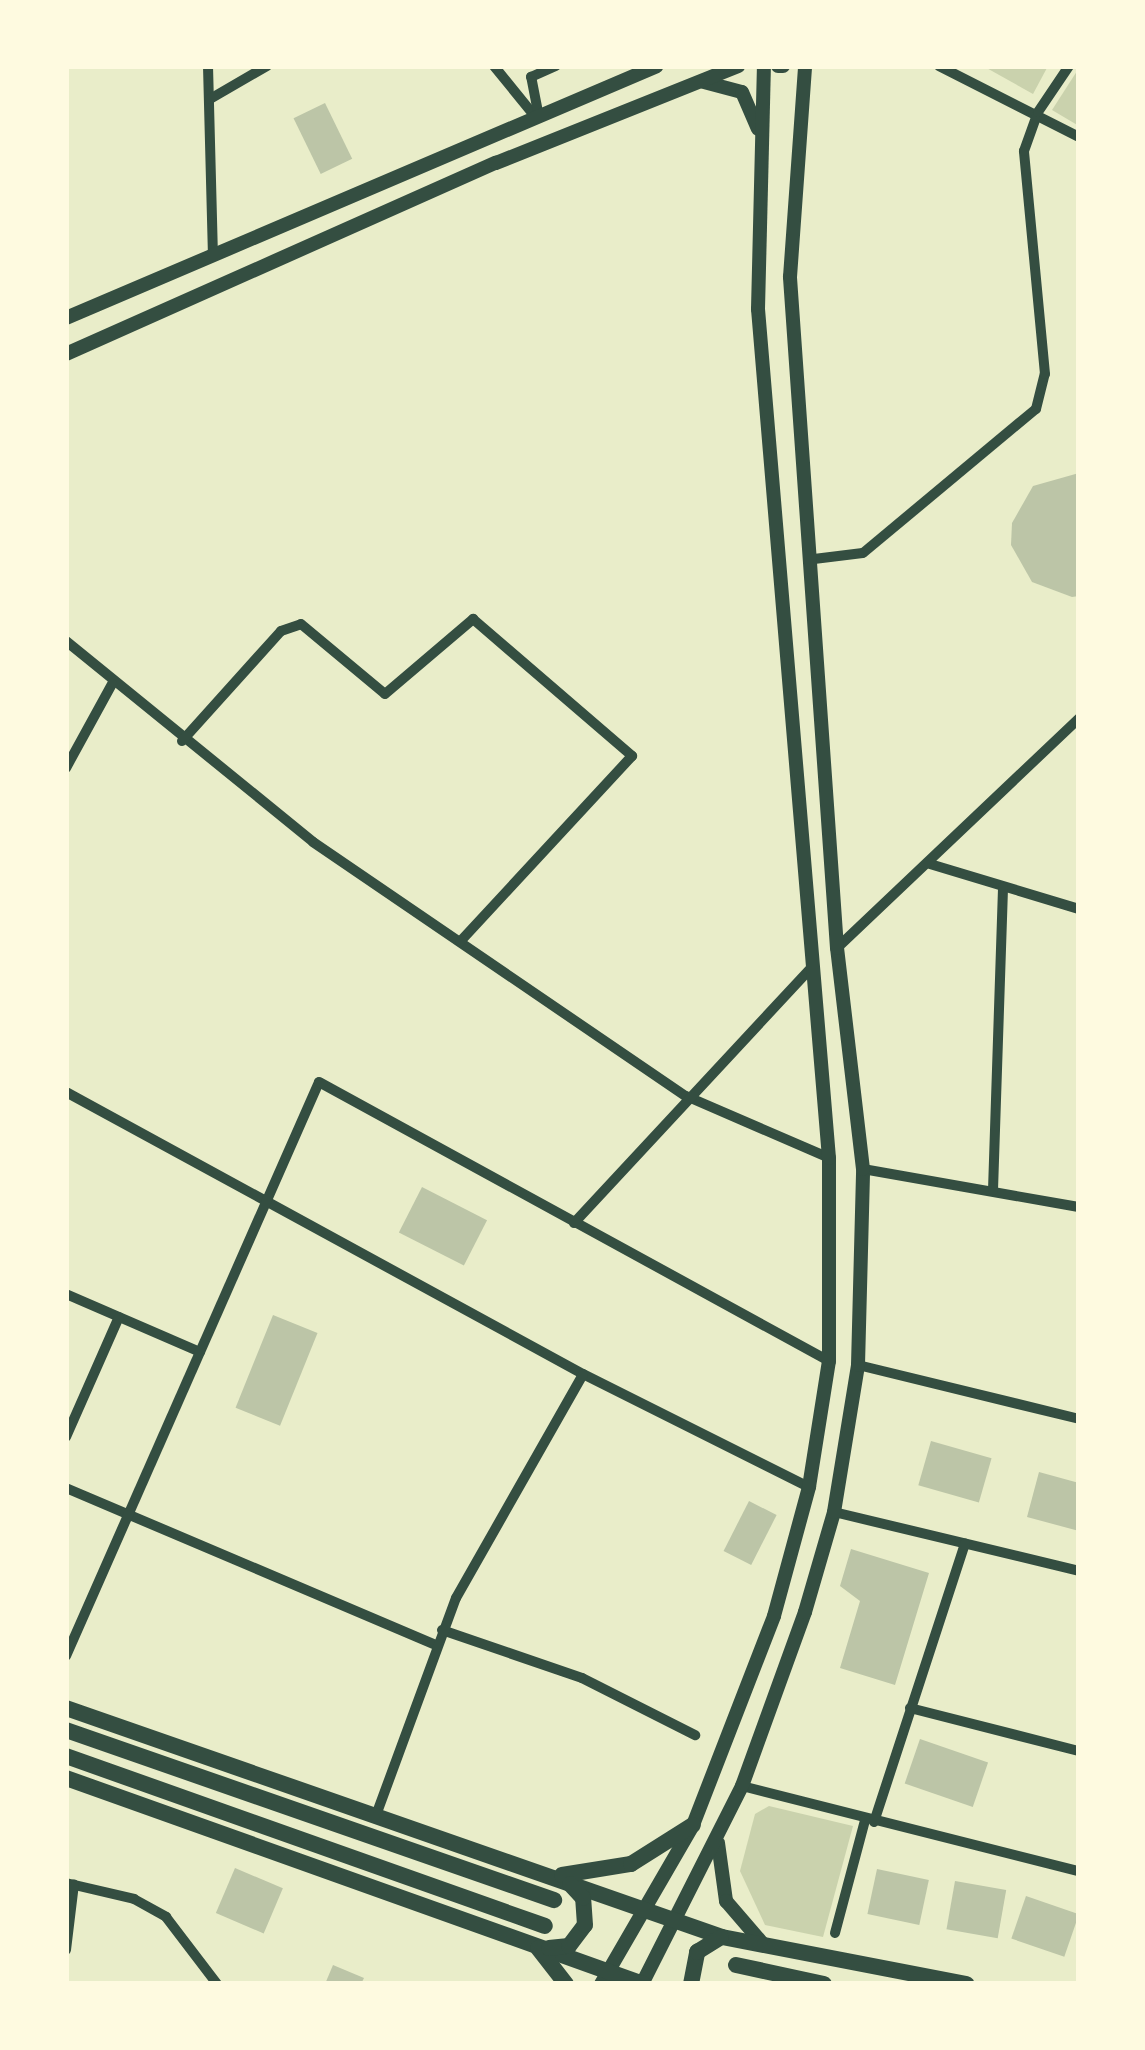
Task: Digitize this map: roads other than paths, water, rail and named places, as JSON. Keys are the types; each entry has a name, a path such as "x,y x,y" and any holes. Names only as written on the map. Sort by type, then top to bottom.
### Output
{"main road":[{"path":"66,1708 676,1923 771,1951 967,1984"},
{"path":"66,1730 554,1900"},
{"path":"66,1756 545,1926"},
{"path":"66,1778 522,1938 604,1978 642,1984"},
{"path":"539,1872 614,1869 693,1826"},
{"path":"548,1948 569,1946 585,1925 583,1898 563,1880"},
{"path":"691,1984 697,1952 722,1937"},
{"path":"522,1938 548,1955 566,1984"},
{"path":"736,1966 824,1984"}],"street":[{"path":"208,66 213,253"},
{"path":"210,99 267,66"},
{"path":"494,66 536,113"},
{"path":"536,113 531,77 556,66"},
{"path":"66,317 655,66"},
{"path":"66,354 496,163 738,66"},
{"path":"604,1978 693,1826 774,1616 809,1487 829,1360 829,1158 758,309 764,66"},
{"path":"642,1984 742,1786 834,1511 858,1365 863,1169 837,948 814,559 790,277 805,66"},
{"path":"939,66 1038,112 1079,137"},
{"path":"814,559 863,553 1036,409 1045,374 1024,152 1038,112 1069,66"},
{"path":"704,82 742,92 761,135"},
{"path":"182,741 280,631 301,624 385,694 473,619 632,756 460,943"},
{"path":"66,641 182,741 460,943 686,1096 829,1158"},
{"path":"66,768 112,684"},
{"path":"837,948 1079,718"},
{"path":"930,864 1079,909"},
{"path":"993,1190 1003,887"},
{"path":"574,1222 686,1096 810,969"},
{"path":"66,1656 319,1082 829,1360"},
{"path":"66,1092 583,1375 809,1487"},
{"path":"863,1169 1079,1207"},
{"path":"66,1294 200,1352"},
{"path":"66,1437 119,1317"},
{"path":"858,1365 1079,1419"},
{"path":"375,1818 442,1630 583,1375"},
{"path":"66,1487 436,1645"},
{"path":"834,1511 1079,1571"},
{"path":"835,1934 965,1544"},
{"path":"442,1630 582,1678 695,1735"},
{"path":"910,1708 1079,1751"},
{"path":"742,1786 1079,1870"},
{"path":"719,1832 717,1867 726,1901 771,1951"},
{"path":"66,1949 70,1884 134,1899 166,1917 217,1984"}]}
